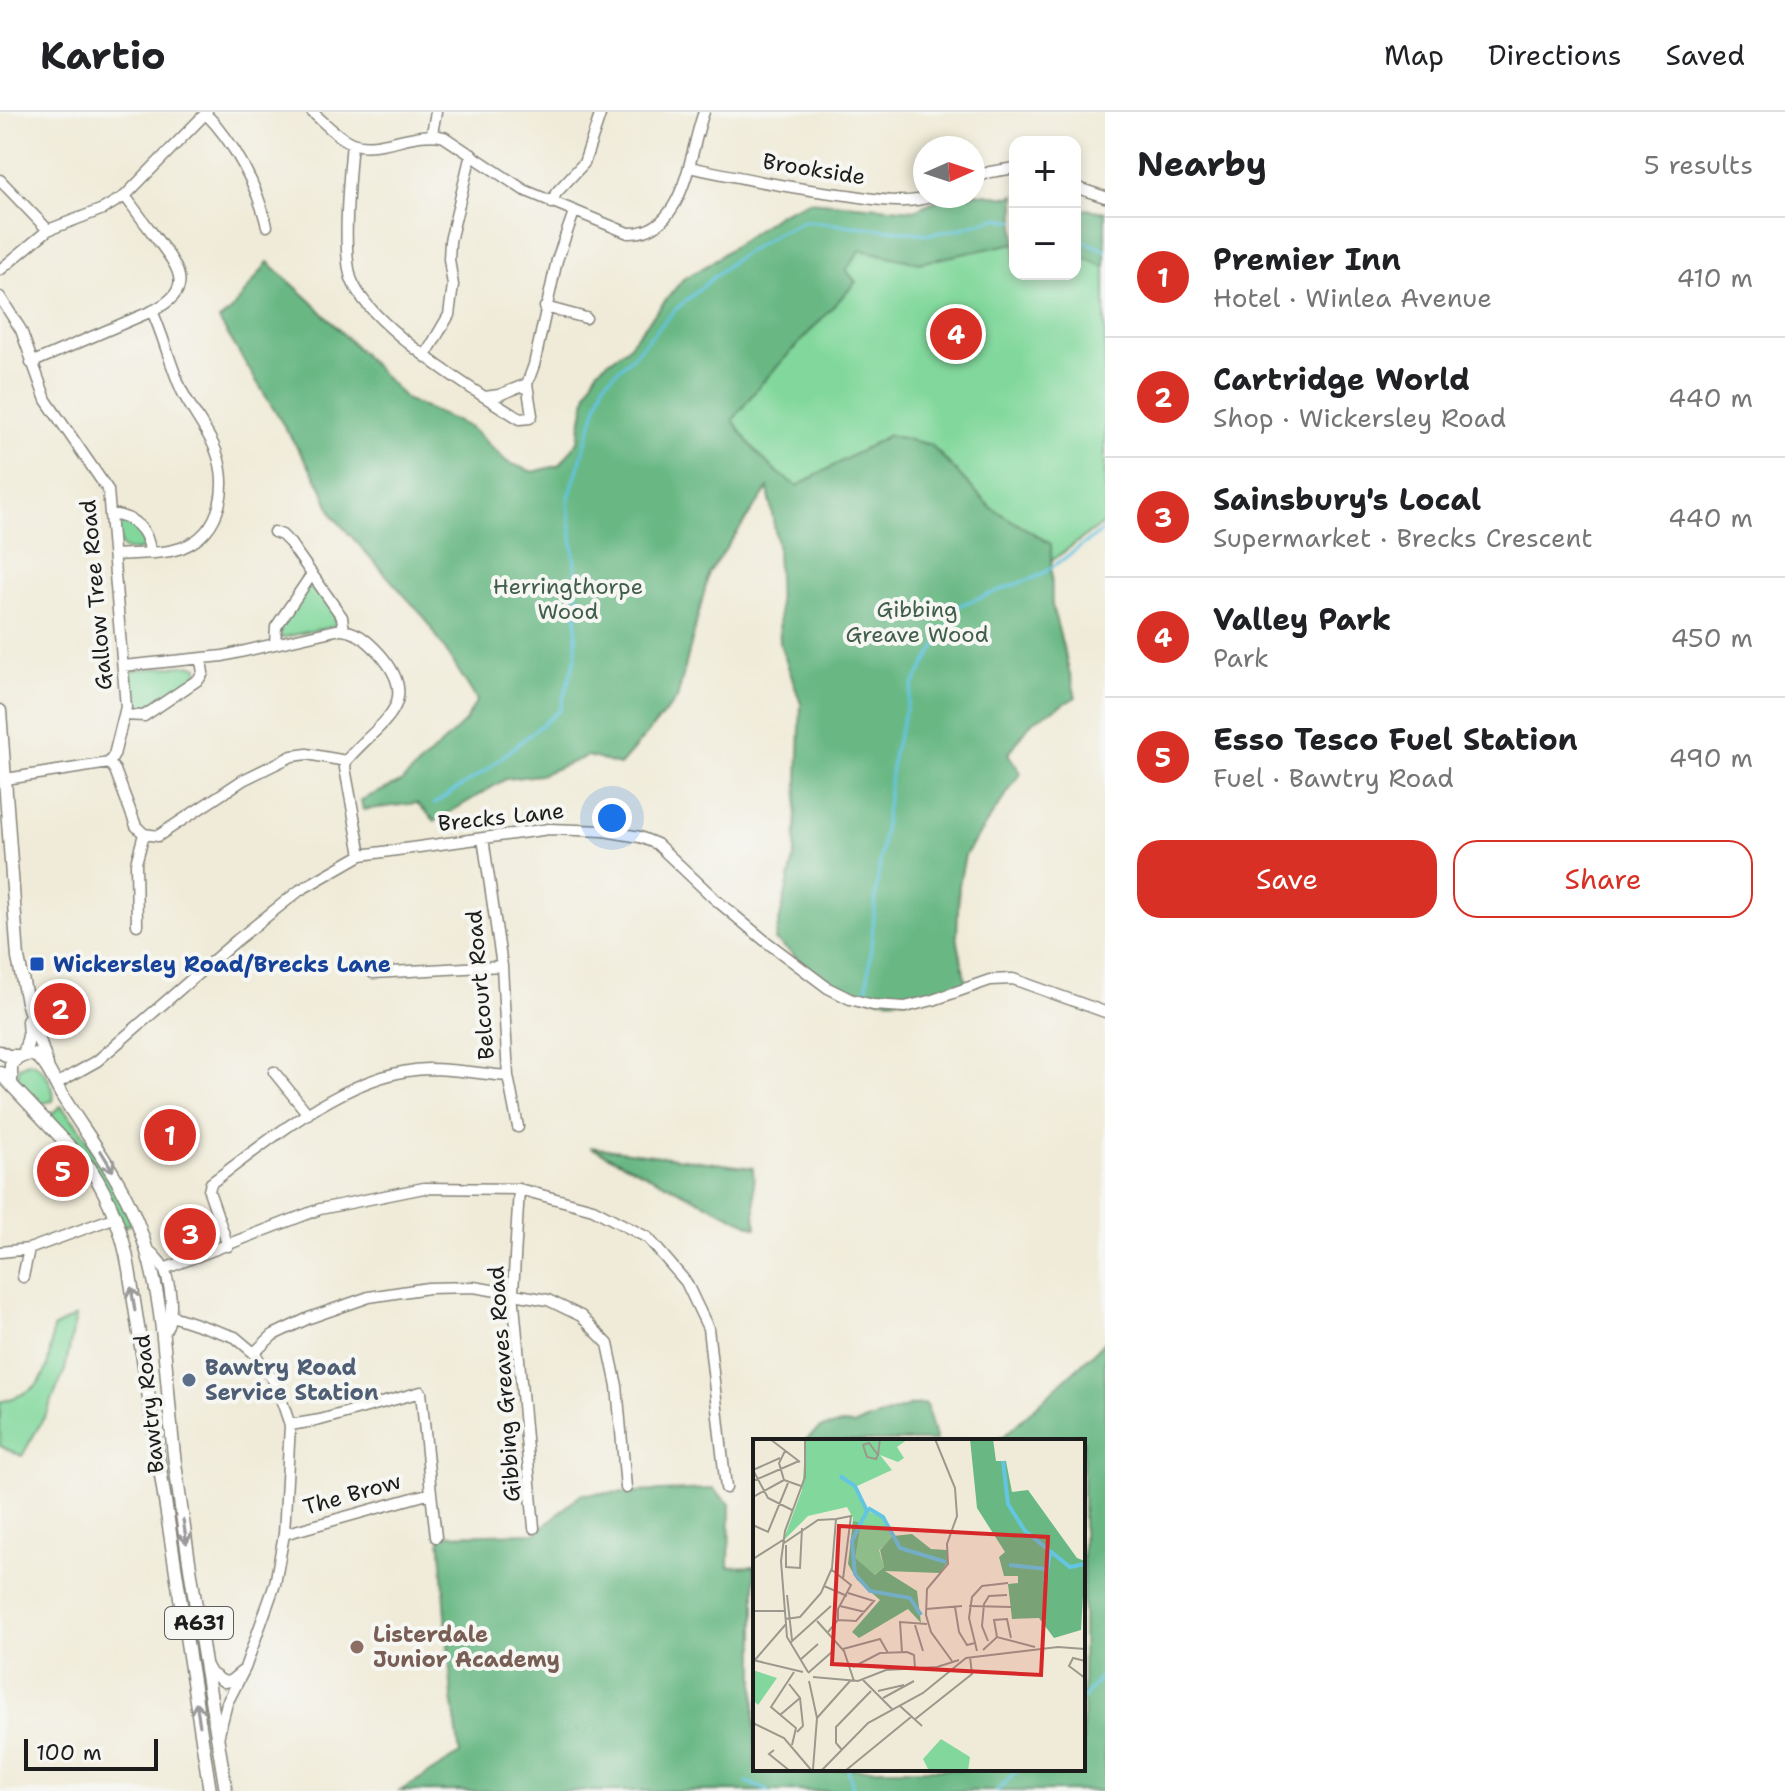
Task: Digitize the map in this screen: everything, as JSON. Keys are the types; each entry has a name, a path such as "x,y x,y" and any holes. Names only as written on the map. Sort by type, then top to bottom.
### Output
{"main road":[{"path":"0,711 16,937 27,1002 29,1036 22,1056 11,1065 11,1084"},
{"name":"Bawtry Road","path":"27,1002 56,1084 53,1107 116,1217 126,1254 210,1791"},
{"path":"0,1052 8,1056 36,1056 48,1068"},
{"name":"A631","path":"0,1073 11,1084"},
{"name":"Bawtry Road","path":"11,1084 53,1107 115,1174 146,1248 162,1335 174,1455 226,1791"},
{"path":"140,1343 154,1348 162,1335"}],"street":[{"path":"312,112 352,143 370,144 432,133 444,137 510,182 552,203 628,233 640,234 651,229 673,207 683,188 694,137 704,112"},
{"path":"432,133 436,112"},
{"path":"552,203 556,193 584,163 601,112"},
{"path":"0,270 48,230 103,209 125,196 206,113 251,181 267,226"},
{"path":"352,143 348,251 351,278 373,310 425,356 520,419 530,418 532,410 527,384 557,260 574,212"},
{"path":"425,356 449,315 453,285 450,241 471,154"},
{"name":"Brookside","path":"689,167 786,188 913,201"},
{"path":"985,174 1009,169"},
{"path":"0,180 48,230"},
{"path":"1081,189 1105,197"},
{"path":"31,363 152,311 176,295 180,274 178,266 125,196"},
{"name":"Gallow Tree Road","path":"0,297 17,322 46,400 104,484 111,514 124,715 113,759 109,763"},
{"path":"545,307 586,318"},
{"path":"114,555 184,547 203,535 217,515 222,487 214,446 183,393 152,311"},
{"path":"485,397 527,384"},
{"path":"111,514 127,517 143,529 150,552"},
{"path":"274,532 286,538 312,574 342,617 344,630"},
{"path":"275,644 276,627 312,574"},
{"path":"123,666 201,660 328,631 344,630 369,642 396,677 399,698 385,724 346,761 361,855"},
{"path":"124,715 144,716 199,679 203,673 201,660"},
{"path":"6,779 109,763 115,770 136,826 144,834 158,836 243,780 292,756 307,754 346,761"},
{"name":"Brecks Lane","path":"56,1084 97,1061 300,890 361,855 549,829 622,834 657,844 764,940 828,988 850,999 873,1005 905,1007 990,980 1013,979 1105,1012"},
{"path":"137,925 136,863 144,834"},
{"name":"Belcourt Road","path":"483,838 502,966 508,1076 518,1127"},
{"path":"137,912 150,912"},
{"path":"373,973 502,966"},
{"path":"228,1246 209,1191 211,1183 308,1114 377,1077 427,1069 508,1076"},
{"path":"274,1072 308,1114"},
{"path":"164,1269 320,1209 424,1188 519,1189 593,1209 648,1238 686,1282 708,1328 726,1488"},
{"name":"Gibbing Greaves Road","path":"519,1189 513,1292 534,1528"},
{"path":"0,1252 29,1249 116,1217"},
{"path":"146,1248 164,1269 172,1316 162,1335"},
{"path":"23,1277 29,1249"},
{"path":"254,1353 273,1335 309,1318 369,1297 428,1288 474,1287 548,1300 581,1316 608,1344 617,1386 626,1488"},
{"path":"172,1316 235,1337 254,1353 276,1384 290,1425 284,1534 275,1584 245,1668 227,1703 218,1739"},
{"path":"290,1425 320,1420 434,1389"},
{"name":"The Brow","path":"421,1392 436,1537"},
{"name":"The Brow","path":"284,1534 431,1493"},
{"path":"205,1661 211,1673 224,1682 236,1677 245,1668"}],"green space":[{"path":"985,194 1009,197 1009,280 1081,280 1081,209 1105,212 1105,522 1051,561 1050,544 990,507 931,445 889,435 797,487 761,457 733,420 846,270 865,207 914,210 985,208"},
{"path":"985,194 1009,197 1009,244 919,263 861,250 846,270 856,282 760,385 733,420 761,457 797,486 889,435 931,445 990,507 1051,544 1052,605 1076,697 1032,722 1008,754 1021,773 965,855 959,885 957,937 966,983 912,998 857,995 823,979 775,940 795,853 801,704 780,643 777,544 768,488 709,573 677,699 620,765 588,756 540,775 506,779 435,821 417,803 363,810 361,800 401,782 465,722 477,700 425,618 333,516 322,488 219,320 231,311 268,262 311,301 407,400 470,427 507,462 533,472 560,465 578,441 587,392 598,369 627,348 683,279 779,214 809,201 914,210 985,208"},
{"path":"1081,209 1105,212 1105,267 1081,257"},
{"path":"120,520 130,523 137,530 144,548 130,551 122,547 117,531"},
{"path":"314,583 335,614 335,626 280,638 279,627"},
{"path":"198,667 197,677 143,711 134,710 130,675 134,670"},
{"path":"30,1062 48,1078 53,1101 39,1104 20,1083 19,1067"},
{"path":"61,1106 102,1162 131,1224 124,1226 97,1171 50,1115"},
{"path":"590,1147 753,1168 756,1228"},
{"path":"76,1316 65,1370 47,1412 22,1456 0,1446 0,1402 37,1385 47,1368 53,1328"},
{"path":"1105,1342 1105,1791 400,1791 460,1754 452,1697 440,1535 536,1533 581,1494 713,1489 730,1504 729,1567 753,1566 753,1771 1085,1771 1085,1439 998,1439"},
{"path":"926,1404 935,1439 806,1439 820,1428 854,1425 912,1405"}],"waterway":[{"path":"434,804 485,771 560,710 576,656 577,583 568,501 604,383 675,310 734,260 777,233 805,221 930,234 997,218 1009,220"},
{"path":"1081,240 1105,250"},
{"path":"867,989 894,751 913,685 960,605 1041,575 1105,529"},
{"path":"1085,1696 1105,1670"},
{"path":"849,1771 854,1791"},
{"path":"997,1791 1016,1771"},
{"path":"747,1782 768,1791"}],"place":[{"name":"Valley Park","path":"956,334"},
{"name":"Wickersley Road/Brecks Lane","path":"37,964"},
{"name":"Cartridge World","path":"60,1009"},
{"name":"Premier Inn","path":"170,1135"},
{"name":"Esso Tesco Fuel Station","path":"63,1171"},
{"name":"Sainsbury's Local","path":"190,1234"},
{"name":"Bawtry Road Service Station","path":"189,1380"},
{"name":"Listerdale Junior Academy","path":"357,1647"}],"park label":[{"name":"Herringthorpe Wood","path":"568,598"},
{"name":"Gibbing Greave Wood","path":"917,622"}]}
